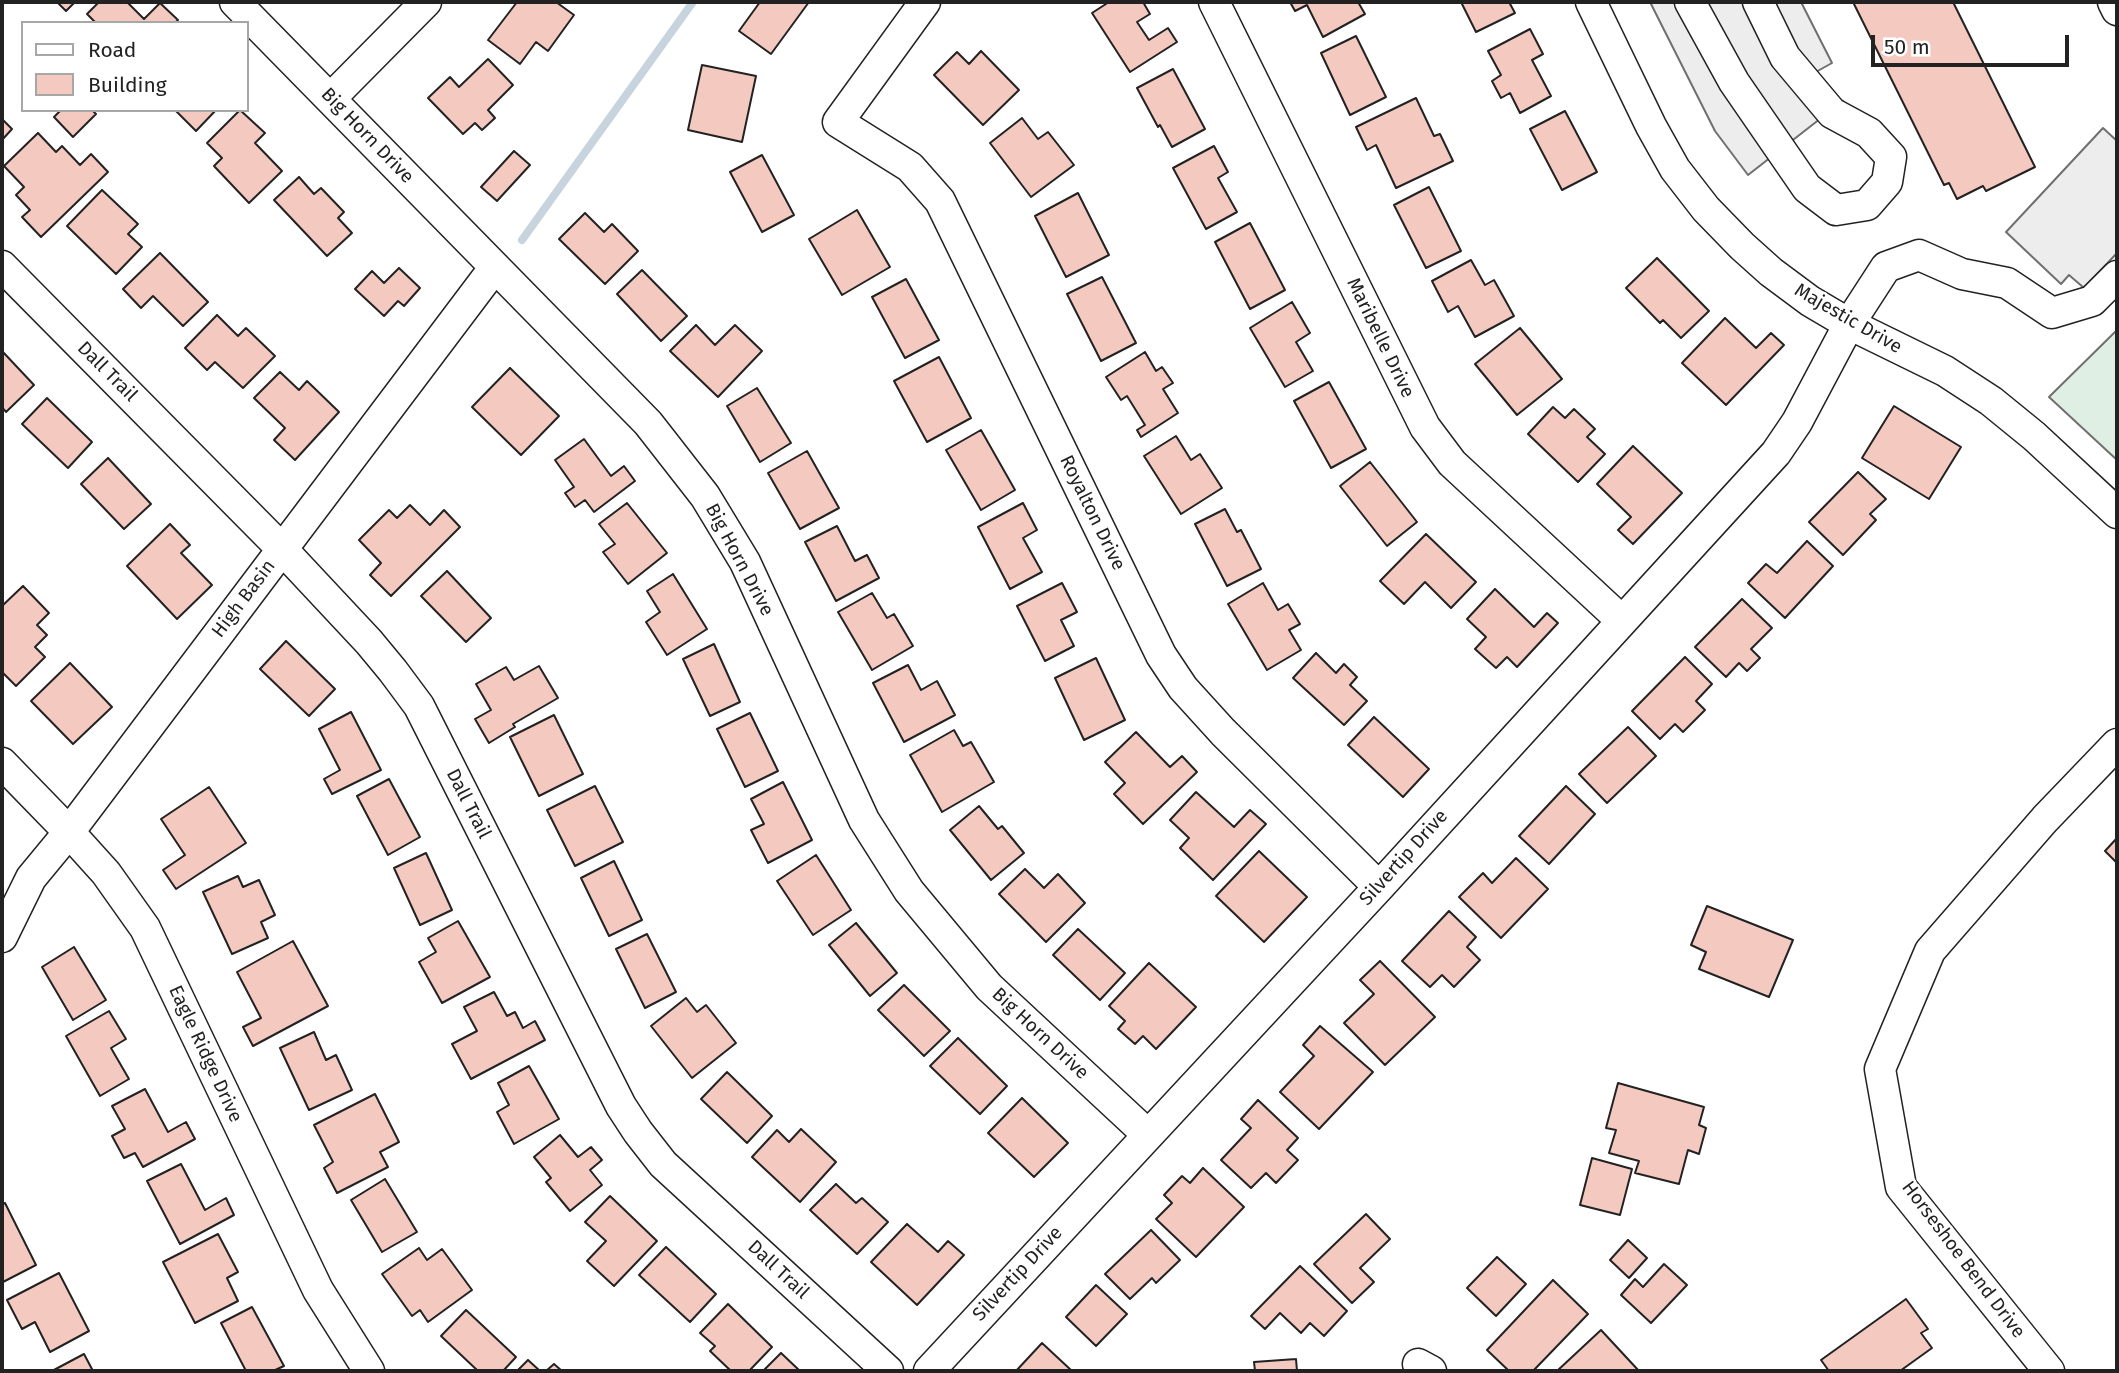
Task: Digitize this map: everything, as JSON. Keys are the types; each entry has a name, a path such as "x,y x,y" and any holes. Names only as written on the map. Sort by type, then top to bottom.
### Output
{"street":[{"name":"Big Horn Drive","path":"235,2 648,423 705,496 745,562 864,820 909,891 989,987 1147,1134"},
{"path":"331,99 426,2"},
{"name":"Royalton Drive","path":"925,2 838,122 910,167 940,201 1161,655 1183,688 1223,732 1379,887"},
{"name":"Maribelle Drive","path":"1214,2 1424,428 1452,463 1621,620"},
{"name":"Majestic Drive","path":"1591,2 1651,126 1675,169 1742,246 1810,301 1849,324 1945,371 1991,401 2034,436 2117,513"},
{"path":"1690,2 1734,82 1807,188 1836,210 1867,205 1887,181 1891,157 1869,132 1832,113 1785,57 1758,2"},
{"path":"2113,2 2117,10"},
{"name":"Silvertip Drive","path":"929,1371 1379,887 1776,453 1797,422 1849,324 1886,267 1919,255 1962,274 2007,283 2052,313 2092,301 2117,276"},
{"name":"Dall Trail","path":"2,266 282,549 369,642 419,706 621,1106 638,1132 663,1164 888,1371"},
{"name":"High Basin","path":"2,937 31,878 69,832 495,267"},
{"name":"Horseshoe Bend Drive","path":"2049,1371 1901,1186 1880,1069 1930,951 2045,819 2117,744"},
{"name":"Eagle Ridge Drive","path":"2,763 106,873 145,928 317,1290 369,1371"}],"green space":[{"path":"2117,330 2117,460 2049,397"}],"shaded area":[{"path":"1650,2 1801,2 1832,63 1814,73 1824,89 1843,101 1748,175 1715,131"},
{"path":"2103,128 2117,141 2117,253 2084,288 2069,275 2061,284 2006,232"}],"building":[{"path":"57,2 75,2 66,11"},
{"path":"99,2 127,2 144,19 160,3 178,20 94,21 87,14"},
{"path":"517,2 556,2 574,15 548,51 536,42 520,64 488,40"},
{"path":"760,2 809,2 771,54 739,31"},
{"path":"1109,2 1143,2 1150,14 1137,22 1149,40 1168,28 1177,42 1130,72 1092,13"},
{"path":"1290,2 1358,2 1365,14 1323,37 1307,5 1295,11"},
{"path":"1461,2 1509,2 1515,13 1476,32"},
{"path":"1853,2 1953,2 2035,167 1986,191 1983,186 1957,199 1949,183 1944,185"},
{"path":"1530,29 1543,54 1532,60 1551,96 1520,113 1510,93 1501,98 1492,81 1501,75 1488,51"},
{"path":"1356,36 1386,97 1350,115 1321,53"},
{"path":"981,51 1019,90 983,125 934,75 957,52 969,64"},
{"path":"488,59 513,85 488,110 495,118 482,130 475,123 463,134 428,98 450,77 459,87"},
{"path":"702,65 756,76 742,142 688,130"},
{"path":"1173,69 1205,129 1172,147 1137,88"},
{"path":"1416,98 1434,136 1440,134 1453,161 1396,188 1376,145 1367,150 1356,127"},
{"path":"1565,111 1597,172 1562,190 1530,129"},
{"path":"59,112 96,114 73,137 54,117"},
{"path":"177,112 214,112 196,131"},
{"path":"238,112 242,112 265,133 255,143 282,171 249,203 214,166 222,158 207,143"},
{"path":"1022,118 1038,139 1048,132 1074,165 1031,197 990,143"},
{"path":"2,119 12,129 2,140"},
{"path":"38,133 56,152 62,146 80,165 91,154 108,172 41,237 22,217 30,210 16,195 24,187 4,166"},
{"path":"1214,146 1228,172 1218,178 1237,212 1206,229 1173,168"},
{"path":"514,151 530,165 497,201 481,187"},
{"path":"762,155 794,215 762,232 730,172"},
{"path":"299,177 314,194 321,188 344,212 338,218 352,233 327,256 274,200"},
{"path":"1429,187 1461,251 1426,268 1394,205"},
{"path":"102,190 138,224 128,234 142,247 116,274 67,226"},
{"path":"1078,193 1109,255 1066,277 1035,216"},
{"path":"857,210 890,267 842,295 809,239"},
{"path":"585,213 604,232 612,224 638,251 605,284 559,239"},
{"path":"1250,223 1285,290 1250,309 1215,242"},
{"path":"160,253 208,302 183,326 153,296 141,308 123,289"},
{"path":"1657,258 1709,311 1681,338 1663,320 1660,323 1626,288"},
{"path":"1471,260 1485,285 1494,280 1514,316 1475,337 1458,306 1448,312 1432,281"},
{"path":"399,268 420,288 404,306 398,301 384,316 355,289 372,271 384,283"},
{"path":"642,270 687,316 661,341 617,294"},
{"path":"1102,277 1136,343 1101,361 1067,294"},
{"path":"906,279 939,340 905,358 872,297"},
{"path":"1292,302 1310,333 1296,342 1313,371 1285,387 1250,328"},
{"path":"217,315 238,336 246,328 275,356 243,388 215,362 207,370 185,348"},
{"path":"1725,318 1756,348 1771,333 1784,345 1726,405 1682,363"},
{"path":"696,325 715,345 735,325 762,351 718,397 670,351"},
{"path":"1520,328 1562,379 1517,415 1475,364"},
{"path":"2,351 34,385 6,412 2,407"},
{"path":"1145,352 1156,371 1162,367 1173,383 1163,389 1178,413 1141,437 1137,430 1145,425 1127,396 1121,400 1106,377"},
{"path":"939,357 971,418 927,442 894,381"},
{"path":"510,368 559,416 521,455 472,407"},
{"path":"280,372 299,390 307,381 339,412 295,460 274,440 285,428 254,398"},
{"path":"1329,382 1366,449 1331,468 1294,401"},
{"path":"757,388 791,443 760,462 727,406"},
{"path":"47,398 92,442 68,468 22,424"},
{"path":"1894,406 1961,447 1929,499 1862,458"},
{"path":"1553,407 1565,418 1574,409 1595,429 1587,437 1605,454 1578,482 1528,434"},
{"path":"981,430 1015,490 981,510 946,450"},
{"path":"1176,436 1191,460 1200,454 1222,488 1181,514 1144,456"},
{"path":"584,439 611,476 624,466 635,481 594,512 585,500 575,507 565,493 574,487 555,460"},
{"path":"1633,446 1682,493 1633,544 1618,530 1631,517 1597,484"},
{"path":"807,451 839,508 800,529 768,473"},
{"path":"108,458 151,504 124,529 81,484"},
{"path":"1370,462 1417,522 1387,546 1340,486"},
{"path":"1858,472 1886,499 1870,514 1876,520 1843,555 1809,522"},
{"path":"627,503 667,553 628,584 603,552 615,544 599,524"},
{"path":"1023,503 1037,530 1023,538 1042,572 1010,589 978,527"},
{"path":"410,505 430,525 444,510 460,527 391,596 370,575 381,563 359,540 389,510 397,518"},
{"path":"1225,509 1237,532 1241,530 1261,569 1227,586 1195,524"},
{"path":"170,524 190,545 181,553 212,585 177,619 127,566"},
{"path":"837,526 855,561 867,555 879,578 836,601 805,542"},
{"path":"1426,534 1476,582 1451,608 1425,582 1404,604 1380,581"},
{"path":"1807,541 1833,566 1785,618 1748,583 1766,564 1777,573"},
{"path":"447,571 491,618 466,642 421,596"},
{"path":"673,574 707,629 667,655 646,622 660,612 647,591"},
{"path":"1062,583 1077,612 1061,620 1074,646 1045,661 1017,606"},
{"path":"1263,583 1278,610 1288,604 1300,624 1289,630 1301,650 1267,670 1228,604"},
{"path":"23,586 49,613 37,625 47,635 35,647 45,657 16,686 2,672 2,606"},
{"path":"1495,589 1534,627 1547,613 1558,623 1517,667 1507,657 1496,668 1475,649 1486,637 1467,619"},
{"path":"872,593 887,618 894,614 913,646 872,670 838,612"},
{"path":"1742,599 1772,628 1751,649 1760,658 1747,671 1739,663 1726,677 1695,647"},
{"path":"286,641 335,689 309,716 260,669"},
{"path":"714,644 740,702 710,716 683,659"},
{"path":"1316,653 1336,673 1344,664 1357,677 1350,685 1367,701 1344,725 1293,678"},
{"path":"1685,657 1712,684 1696,701 1705,710 1683,732 1675,724 1660,739 1632,711"},
{"path":"1096,658 1125,720 1084,740 1055,678"},
{"path":"70,663 112,707 73,744 31,701"},
{"path":"908,665 921,690 937,681 955,715 904,742 873,683"},
{"path":"539,666 558,698 513,724 515,727 489,743 475,719 491,710 476,684 506,667 514,680"},
{"path":"351,712 381,770 332,794 324,779 340,770 319,729"},
{"path":"750,713 778,771 745,787 717,729"},
{"path":"554,715 583,774 539,796 510,737"},
{"path":"1374,717 1429,769 1403,797 1348,745"},
{"path":"1628,727 1656,756 1607,803 1579,774"},
{"path":"954,730 963,746 971,742 994,782 942,812 910,755"},
{"path":"1136,732 1170,767 1182,756 1197,772 1143,824 1114,794 1125,783 1105,762"},
{"path":"389,779 420,837 388,855 357,796"},
{"path":"783,782 812,840 768,863 751,830 764,824 751,799"},
{"path":"595,786 623,842 575,866 547,810"},
{"path":"1566,786 1595,814 1549,864 1519,836"},
{"path":"209,787 246,843 176,889 163,870 185,855 161,819"},
{"path":"1196,792 1234,827 1250,810 1266,824 1213,880 1180,848 1189,838 1170,820"},
{"path":"979,806 998,829 1002,826 1024,853 991,880 950,830"},
{"path":"2117,838 2117,863 2105,851"},
{"path":"1259,851 1307,897 1264,942 1216,896"},
{"path":"426,853 452,910 420,925 394,868"},
{"path":"816,855 851,910 813,935 777,881"},
{"path":"1516,858 1548,889 1501,938 1459,897 1483,873 1492,883"},
{"path":"614,861 642,920 609,936 581,878"},
{"path":"1025,869 1044,888 1058,874 1085,903 1046,942 999,894"},
{"path":"238,876 243,887 259,880 275,915 261,922 268,938 232,954 203,892"},
{"path":"1707,906 1793,940 1769,997 1699,969 1706,952 1691,945"},
{"path":"1449,911 1476,937 1467,947 1480,960 1454,987 1442,975 1430,987 1402,961"},
{"path":"458,921 490,977 442,1003 419,962 436,952 428,938"},
{"path":"856,923 897,973 870,996 829,945"},
{"path":"1078,929 1125,973 1100,1000 1053,955"},
{"path":"647,934 676,992 645,1008 616,949"},
{"path":"293,941 328,1006 253,1046 243,1027 261,1018 237,972"},
{"path":"74,947 106,1000 73,1020 42,967"},
{"path":"1380,961 1435,1017 1385,1065 1344,1023 1374,994 1360,980"},
{"path":"1149,963 1196,1007 1156,1049 1143,1036 1135,1044 1118,1029 1125,1021 1109,1006"},
{"path":"904,985 950,1031 924,1056 878,1010"},
{"path":"494,992 507,1016 515,1012 523,1028 535,1021 545,1040 471,1079 452,1044 477,1031 464,1007"},
{"path":"686,998 697,1012 706,1005 736,1043 692,1078 651,1026"},
{"path":"109,1011 126,1039 111,1048 129,1079 100,1096 66,1036"},
{"path":"1320,1026 1373,1072 1319,1129 1280,1092 1314,1056 1303,1045"},
{"path":"314,1032 326,1060 336,1055 352,1090 309,1110 280,1048"},
{"path":"958,1038 1007,1086 980,1114 930,1066"},
{"path":"529,1066 559,1119 514,1144 497,1112 509,1105 498,1083"},
{"path":"727,1072 772,1116 747,1143 701,1099"},
{"path":"1618,1083 1704,1107 1699,1125 1706,1128 1699,1154 1688,1150 1679,1184 1635,1173 1639,1161 1609,1153 1616,1130 1606,1128"},
{"path":"145,1089 168,1132 186,1122 195,1139 143,1167 135,1153 124,1158 112,1136 125,1129 112,1106"},
{"path":"375,1094 399,1142 380,1152 388,1167 337,1193 324,1168 333,1162 314,1125"},
{"path":"1022,1098 1068,1143 1034,1177 988,1133"},
{"path":"1258,1100 1298,1138 1287,1150 1298,1160 1276,1183 1266,1173 1251,1188 1221,1160 1251,1128 1241,1119"},
{"path":"801,1129 836,1162 800,1202 752,1157 777,1130 789,1142"},
{"path":"560,1135 578,1157 591,1147 602,1160 590,1170 602,1185 570,1211 546,1182 551,1178 534,1157"},
{"path":"1592,1158 1632,1169 1620,1215 1580,1205"},
{"path":"181,1164 205,1210 226,1198 234,1215 180,1244 147,1181"},
{"path":"1203,1168 1244,1207 1196,1257 1156,1219 1172,1203 1164,1195 1182,1176 1190,1183"},
{"path":"385,1179 417,1232 382,1252 351,1200"},
{"path":"836,1184 856,1203 862,1198 888,1222 857,1254 810,1210"},
{"path":"610,1196 657,1241 614,1286 587,1261 606,1241 585,1222"},
{"path":"5,1203 36,1265 3,1282 2,1205"},
{"path":"1366,1214 1390,1239 1360,1268 1374,1282 1352,1303 1314,1264"},
{"path":"907,1224 938,1252 948,1241 964,1255 917,1305 871,1262"},
{"path":"1151,1230 1180,1260 1156,1283 1152,1278 1130,1299 1105,1274"},
{"path":"218,1234 238,1272 227,1278 238,1301 195,1323 163,1262"},
{"path":"1628,1240 1647,1258 1629,1278 1610,1260"},
{"path":"666,1247 716,1294 690,1322 639,1275"},
{"path":"419,1248 427,1260 442,1249 472,1290 428,1322 420,1310 412,1316 382,1274"},
{"path":"1497,1257 1526,1284 1496,1316 1467,1288"},
{"path":"1664,1264 1687,1285 1651,1323 1621,1295 1635,1279 1643,1287"},
{"path":"1300,1266 1347,1311 1324,1336 1310,1323 1301,1333 1280,1313 1265,1329 1251,1316"},
{"path":"59,1273 89,1331 50,1352 35,1322 22,1329 7,1300"},
{"path":"1553,1280 1588,1314 1533,1371 1509,1371 1487,1350"},
{"path":"1096,1285 1127,1314 1096,1346 1066,1317"},
{"path":"1906,1299 1928,1329 1921,1333 1932,1348 1900,1371 1829,1371 1821,1360"},
{"path":"728,1304 772,1347 749,1371 731,1371 710,1351 715,1346 700,1333"},
{"path":"252,1307 284,1366 273,1371 246,1371 221,1323"},
{"path":"466,1310 516,1357 503,1371 478,1371 441,1336"},
{"path":"1601,1330 1639,1371 1557,1371"},
{"path":"1042,1343 1072,1371 1016,1371"},
{"path":"781,1353 800,1371 763,1371"},
{"path":"84,1354 93,1371 52,1371"},
{"path":"1296,1359 1297,1371 1255,1371 1254,1362"},
{"path":"528,1360 540,1371 517,1371"},
{"path":"554,1364 562,1371 546,1371"}],"waterway":[{"path":"522,240 693,2"}]}
